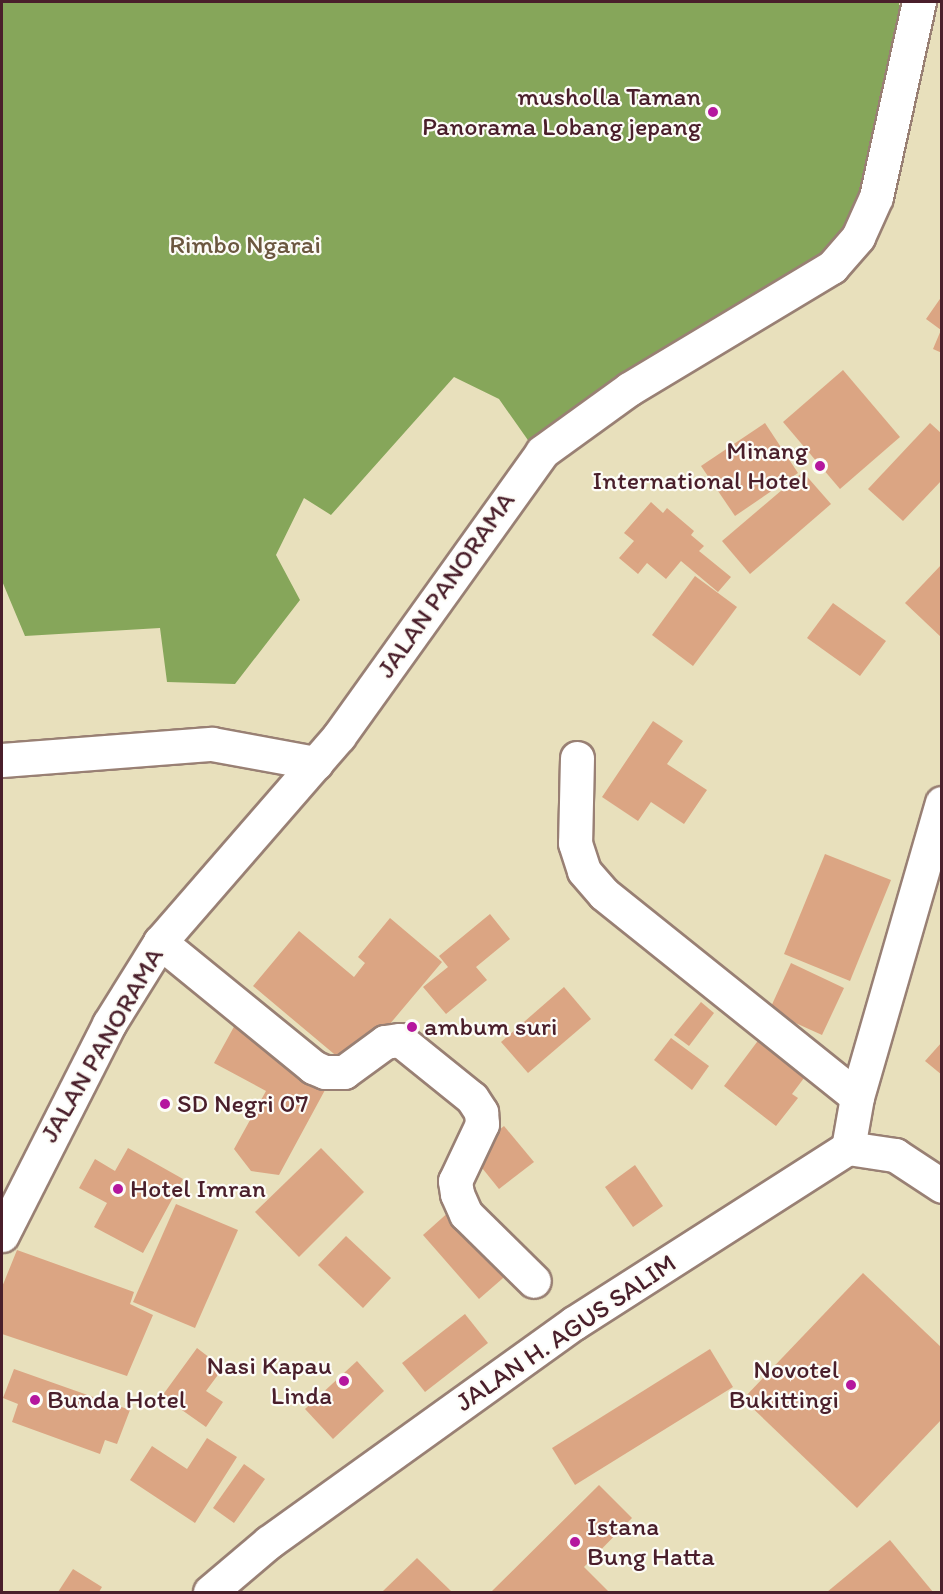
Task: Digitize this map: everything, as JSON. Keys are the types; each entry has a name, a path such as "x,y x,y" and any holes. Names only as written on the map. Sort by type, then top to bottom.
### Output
{"main road":[{"name":"JALAN PANORAMA","path":"2,1235 16,1201 109,1024 160,942 316,763 407,644 542,452 629,389 832,267 858,237 876,197 919,2"},
{"path":"2,760 212,744 316,763"},
{"path":"577,758 575,843 584,871 604,894 857,1097"},
{"path":"942,803 857,1097 848,1148 895,1155 942,1186"},
{"path":"160,942 313,1067 325,1072 344,1072 385,1041 400,1040 472,1098 481,1112 482,1124 454,1180 457,1194 466,1214 534,1281"},
{"name":"JALAN H. AGUS SALIM","path":"210,1593 269,1542 574,1323 848,1148"}],"green space":[{"name":"Rimbo Ngarai","path":"2,2 899,2 900,119 865,230 537,453 499,399 454,377 331,515 304,498 276,555 300,600 235,684 167,682 160,628 25,636 2,581"}],"building":[{"path":"942,296 942,353 933,349 941,330 926,319"},
{"path":"843,370 900,437 840,489 783,422"},
{"path":"765,423 798,473 735,516 701,466"},
{"path":"930,423 942,434 942,480 903,521 868,489"},
{"path":"803,472 831,504 750,574 722,541"},
{"path":"651,502 663,513 667,508 694,531 691,535 704,546 699,551 731,577 718,592 681,561 666,579 647,563 638,574 619,558 634,541 624,533"},
{"path":"942,564 942,638 905,603"},
{"path":"695,576 737,607 693,666 652,635"},
{"path":"833,603 886,641 860,676 807,638"},
{"path":"653,721 683,741 667,764 707,790 684,824 651,802 638,821 602,797"},
{"path":"825,854 891,880 850,981 784,954"},
{"path":"490,914 510,939 476,967 487,980 446,1014 423,987 448,967 439,956"},
{"path":"390,918 442,962 352,1069 253,986 299,931 354,977 365,963 358,957"},
{"path":"791,963 844,988 822,1035 769,1011"},
{"path":"564,987 591,1019 528,1073 501,1042"},
{"path":"701,1002 714,1013 689,1046 674,1035"},
{"path":"241,1014 338,1066 279,1175 251,1171 234,1149 266,1091 214,1063"},
{"path":"763,1034 810,1070 792,1094 798,1098 776,1126 724,1086"},
{"path":"671,1038 709,1066 692,1090 654,1060"},
{"path":"942,1042 942,1075 925,1061"},
{"path":"504,1126 534,1162 499,1189 470,1153"},
{"path":"128,1148 183,1179 143,1253 94,1227 107,1203 79,1188 95,1159 115,1171"},
{"path":"321,1148 364,1192 299,1257 255,1212"},
{"path":"635,1165 663,1206 633,1227 605,1187"},
{"path":"469,1194 526,1258 479,1299 423,1235"},
{"path":"176,1204 238,1230 195,1328 133,1302"},
{"path":"346,1236 391,1278 363,1308 318,1265"},
{"path":"17,1250 134,1292 130,1304 153,1315 127,1376 2,1334 2,1287"},
{"path":"863,1273 942,1348 942,1419 857,1508 743,1399"},
{"path":"465,1314 488,1343 425,1392 402,1363"},
{"path":"197,1348 223,1368 206,1391 223,1402 206,1427 162,1396"},
{"path":"710,1349 733,1387 575,1485 552,1448"},
{"path":"357,1361 384,1391 333,1439 305,1409"},
{"path":"14,1369 130,1410 117,1444 105,1440 100,1454 12,1422 18,1404 3,1398"},
{"path":"207,1438 237,1457 195,1523 130,1480 152,1446 187,1469"},
{"path":"244,1464 265,1479 234,1523 213,1508"},
{"name":"Istana Bung Hatta","path":"599,1485 632,1518 584,1567 609,1592 491,1592"},
{"path":"890,1540 933,1592 827,1592"},
{"path":"417,1558 452,1592 382,1592"},
{"path":"73,1569 102,1587 99,1592 58,1592"}],"place":[{"name":"musholla Taman Panorama Lobang jepang","path":"713,112"},
{"name":"Minang International Hotel","path":"820,466"},
{"name":"ambum suri","path":"412,1027"},
{"name":"SD Negri 07","path":"165,1104"},
{"name":"Hotel Imran","path":"118,1189"},
{"name":"Nasi Kapau Linda","path":"344,1381"},
{"name":"Novotel Bukittingi","path":"851,1385"},
{"name":"Bunda Hotel","path":"35,1400"},
{"name":"Istana Bung Hatta","path":"575,1542"}]}
